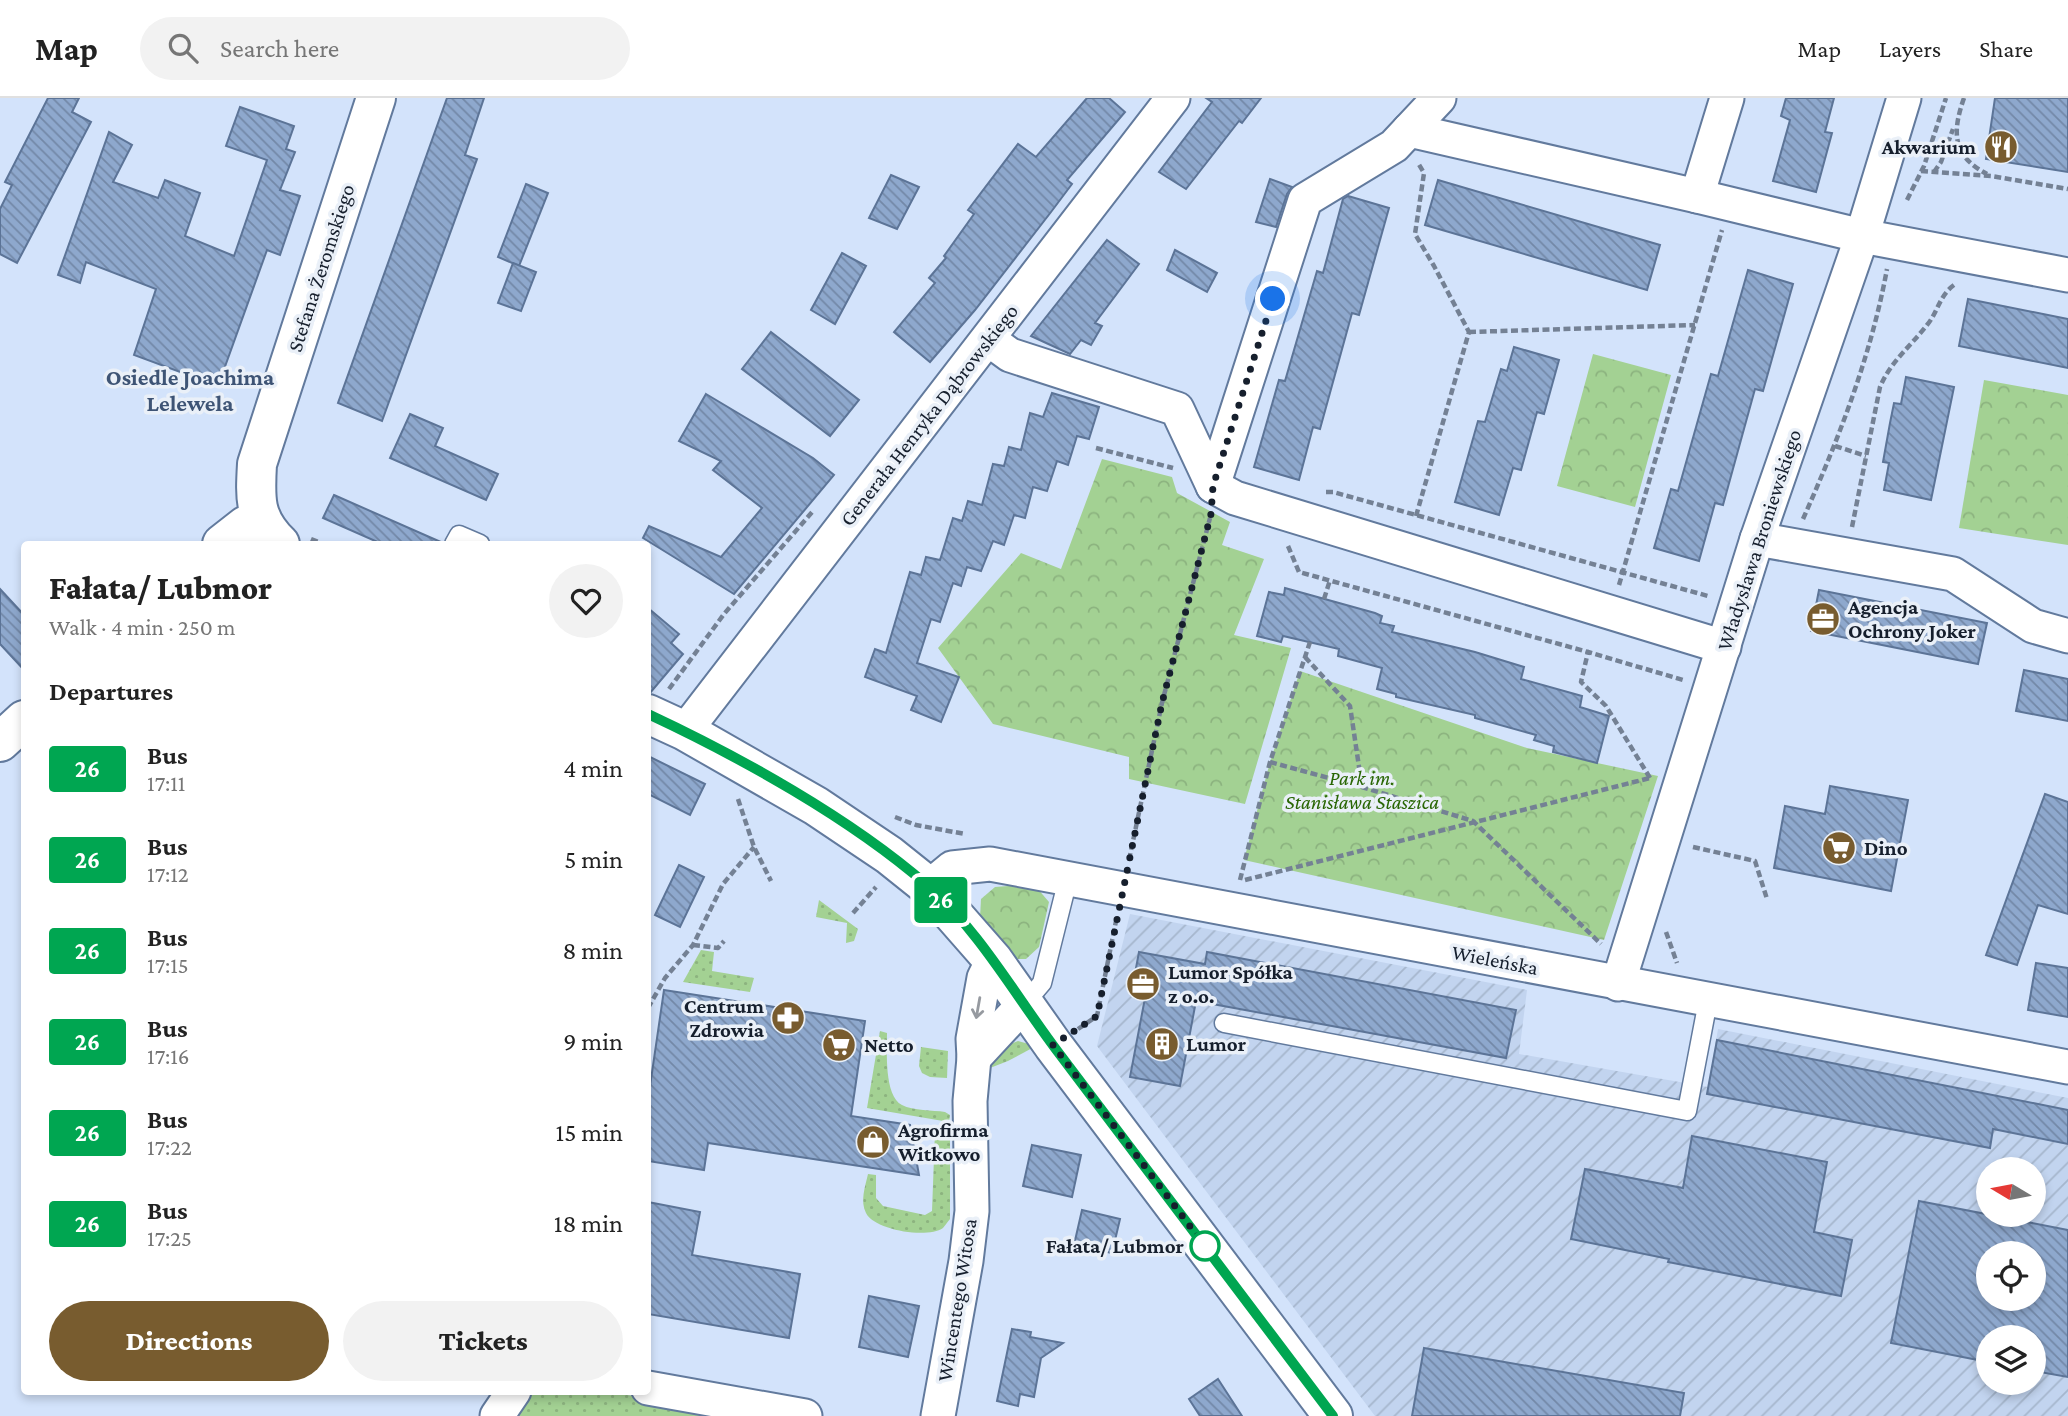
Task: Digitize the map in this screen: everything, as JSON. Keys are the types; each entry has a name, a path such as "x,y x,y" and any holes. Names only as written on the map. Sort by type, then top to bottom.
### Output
{"main road":[{"name":"Stefana Żeromskiego","path":"270,532 255,491 257,464 376,98"},
{"path":"226,541 245,526 270,532"},
{"path":"651,715 816,806 863,836 929,887 993,960 1053,1045 1333,1416"}],"street":[{"name":"Generała Henryka Dąbrowskiego","path":"685,732 1173,98"},
{"path":"1210,478 1305,200 1394,146 1439,98"},
{"path":"1697,195 1727,98"},
{"name":"Władysława Broniewskiego","path":"1618,984 1713,643 1877,239 1904,98"},
{"path":"1406,133 1697,195 1877,239 2068,275"},
{"path":"988,339 1010,355 1177,409 1210,478 1235,498 1713,643"},
{"path":"1757,538 1953,574 2033,626 2068,636"},
{"name":"Wieleńska","path":"929,887 952,868 990,864 2068,1067"},
{"name":"Wincentego Witosa","path":"939,1416 972,1211 970,1101 973,1039 984,978 993,960"},
{"path":"974,1058 1025,1003"},
{"path":"651,1389 805,1416"},
{"path":"497,1416 511,1395"}],"lane":[{"path":"456,541 459,535 473,541"},
{"path":"1025,1003 1042,984 1069,879"},
{"path":"1224,1023 1686,1111 1698,999"}],"path":[{"path":"1791,545 1835,446 1880,310 1877,239 1905,204 1921,172 1946,98"},
{"path":"1934,172 1941,162 1964,98"},
{"path":"1956,120 1955,133 1962,153 1976,168 1991,176"},
{"path":"1406,133 1424,173 1415,234 1469,332 1406,550"},
{"path":"1921,172 1991,176 2068,189"},
{"path":"1611,612 1730,204"},
{"path":"1847,555 1880,387 1887,369 1926,327 1935,315 1940,299 1960,280"},
{"path":"1469,332 1695,325"},
{"path":"1835,446 1866,456"},
{"path":"1053,1045 1097,1016 1162,703 1211,514 1210,478 1097,448"},
{"path":"1271,509 1299,572 1689,682 1713,643 1716,599 1333,492 1320,493"},
{"path":"1324,599 1331,580"},
{"path":"1310,642 1270,762 1241,884 1473,821 1658,776"},
{"path":"1588,653 1581,682 1606,706 1650,778"},
{"path":"1305,657 1350,706 1362,787"},
{"path":"1270,762 1473,821 1603,942 1593,951"},
{"path":"736,795 754,847 771,881"},
{"path":"892,816 916,825 969,835"},
{"path":"651,1004 665,978 692,945 723,884 754,847"},
{"path":"1688,860 1692,847 1755,861 1767,899"},
{"path":"853,913 882,881"},
{"path":"1667,924 1666,932 1698,999"},
{"path":"692,945 719,948 724,941"}],"shaded area":[{"path":"1130,914 1527,990 1519,1054 1708,1087 1718,1029 2068,1098 2068,1416 1375,1416 1097,1046"}],"green space":[{"path":"1593,354 1671,375 1635,507 1557,486"},
{"path":"1984,380 2068,395 2068,545 1959,528"},
{"path":"1102,459 1172,477 1177,493 1230,522 1222,545 1264,559 1234,635 1291,648 1245,804 1129,779 1129,757 993,724 938,648 1021,553 1061,569"},
{"name":"Park im. Stanisława Staszica","path":"1300,671 1527,748 1658,776 1604,940 1244,860 1270,762"},
{"path":"1022,885 1037,888 1049,902 1039,947 1026,959 1013,959 980,918 981,899 995,887"},
{"path":"819,900 858,929 854,941 846,943 847,923 816,917"},
{"path":"701,950 714,952 712,971 754,978 750,992 683,982"},
{"path":"880,1031 887,1033 889,1083 896,1100 912,1108 945,1112 950,1115 949,1122 867,1108"},
{"path":"1018,1041 1036,1046 990,1068 998,1049"},
{"path":"921,1047 948,1051 947,1078 930,1077 922,1073 919,1066"},
{"path":"935,1131 950,1133 950,1219 943,1228 914,1233 890,1228 871,1219 863,1204 868,1174 876,1175 876,1198 883,1206 925,1215 932,1211"},
{"path":"525,1395 628,1395 747,1416 509,1416"}],"building":[{"path":"48,98 79,98 72,112 91,122 17,263 0,254 0,209 12,185 5,182"},
{"path":"447,98 484,98 465,155 477,159 382,421 338,403"},
{"path":"1087,98 1109,98 1125,112 1067,180 1072,184 1051,212 975,310 930,362 894,332 935,283 929,278 946,258 944,256 974,214 968,210 1018,144 1036,157"},
{"path":"1206,98 1261,98 1242,123 1239,121 1186,189 1159,172 1212,102"},
{"path":"1786,98 1834,98 1825,132 1832,133 1816,192 1773,181 1790,120 1781,116"},
{"path":"1995,98 2068,98 2068,172 1986,159"},
{"path":"240,107 294,126 286,149 295,152 280,190 300,196 280,255 267,250 218,386 134,355 156,289 86,262 80,283 58,275 109,132 132,145 113,182 158,198 165,180 200,193 185,236 234,256 267,160 226,146"},
{"path":"891,175 919,187 897,229 869,218"},
{"path":"1270,179 1292,187 1276,227 1256,222"},
{"path":"1438,180 1660,245 1647,290 1425,225"},
{"path":"526,184 548,193 519,266 498,257"},
{"path":"1348,196 1389,208 1359,315 1352,313 1320,429 1313,427 1299,480 1254,467 1279,380 1285,381 1317,271 1323,273 1343,199"},
{"path":"1107,240 1139,264 1095,323 1102,326 1091,345 1081,340 1070,354 1031,336"},
{"path":"1175,250 1217,273 1207,292 1167,270"},
{"path":"842,253 866,266 835,324 811,310"},
{"path":"513,263 536,272 521,311 498,303"},
{"path":"1748,270 1793,284 1763,391 1755,389 1723,505 1715,503 1699,561 1654,548 1671,489 1678,491 1711,374 1718,376"},
{"path":"1968,299 2068,319 2068,368 1959,346"},
{"path":"771,332 859,400 830,436 742,369"},
{"path":"1514,347 1559,360 1544,414 1537,412 1521,470 1513,468 1499,515 1455,502 1478,421 1485,422 1501,369 1507,371"},
{"path":"1906,377 1954,387 1931,500 1884,490 1889,463 1883,462 1890,423 1894,403 1901,404"},
{"path":"1052,393 1099,407 1089,439 1077,436 1068,465 1057,461 1047,491 1033,487 1025,518 1014,515 1004,545 993,541 981,571 967,567 961,586 953,583 940,622 931,619 917,663 959,677 941,722 911,710 917,696 865,677 875,649 886,653 910,572 921,575 926,557 940,560 953,518 962,521 968,501 982,505 993,464 1004,466 1009,447 1021,450 1030,413 1043,417"},
{"path":"706,394 813,458 834,475 734,594 643,538 649,526 721,557 762,508 713,470 721,461 679,441"},
{"path":"410,414 443,428 435,446 498,474 486,500 390,458"},
{"path":"334,495 438,541 375,541 323,518"},
{"path":"1285,588 1375,613 1382,616 1380,623 1394,626 1392,632 1524,667 1521,679 1582,696 1580,707 1609,716 1597,763 1553,752 1554,746 1534,740 1536,735 1475,718 1475,715 1396,697 1396,694 1377,689 1382,668 1338,656 1339,649 1283,636 1281,642 1257,636 1269,592 1284,595"},
{"path":"0,589 21,612 21,667 0,644"},
{"path":"1819,590 1987,623 1978,664 1811,631"},
{"path":"651,611 679,634 671,643 683,654 651,692"},
{"path":"2024,670 2068,679 2068,721 2016,711"},
{"path":"651,757 705,784 690,815 651,796"},
{"name":"Dino","path":"1830,786 1908,800 1891,891 1774,868 1785,806 1825,814"},
{"path":"2045,794 2068,802 2068,914 2038,905 2017,965 1986,955"},
{"path":"679,865 704,877 680,927 655,915"},
{"path":"1139,952 1205,964 1207,952 1516,1010 1506,1058 1196,1001 1180,1086 1130,1077 1145,998 1131,995"},
{"path":"2036,963 2068,968 2068,1017 2028,1010"},
{"path":"664,990 865,1021 851,1116 910,1125 919,1175 708,1143 704,1170 651,1161 651,1079"},
{"path":"1717,1040 2068,1110 2068,1144 1993,1129 1990,1148 1707,1094"},
{"path":"1692,1136 1827,1162 1814,1232 1852,1240 1841,1296 1668,1262 1669,1259 1571,1239 1585,1169 1683,1188"},
{"path":"1032,1145 1081,1155 1072,1197 1023,1186"},
{"path":"1919,1201 1976,1212 1976,1227 2046,1226 2068,1230 2068,1377 2046,1373 2046,1325 1976,1325 1976,1360 1891,1343"},
{"path":"651,1203 700,1212 692,1255 800,1274 789,1338 651,1315"},
{"path":"1082,1210 1120,1219 1112,1253 1074,1245"},
{"path":"869,1296 919,1306 908,1357 859,1347"},
{"path":"1012,1329 1031,1332 1030,1337 1063,1343 1041,1358 1034,1397 1020,1394 1018,1406 997,1401"},
{"path":"1424,1348 1684,1393 1680,1416 1412,1416"},
{"path":"1218,1379 1242,1416 1200,1416 1189,1399"}],"bus line":[{"name":"26","path":"651,715 816,806 889,855 929,887 993,960 1053,1045 1333,1416"}],"place":[{"name":"Akwarium","path":"2001,147"},
{"name":"Agencja Ochrony Joker","path":"1823,619"},
{"name":"Dino","path":"1839,848"},
{"name":"Lumor Spółka z o.o.","path":"1143,984"},
{"name":"Centrum Zdrowia","path":"788,1018"},
{"name":"Lumor","path":"1162,1044"},
{"name":"Netto","path":"839,1045"},
{"name":"Agrofirma Witkowo","path":"873,1142"},
{"name":"Fałata/ Lubmor","path":"1205,1246"}],"district":[{"name":"Osiedle Joachima Lelewela","path":"190,390"}],"route":[{"path":"1205,1246 1053,1045 1097,1016 1162,703 1211,514 1213,486 1273,299"}]}
